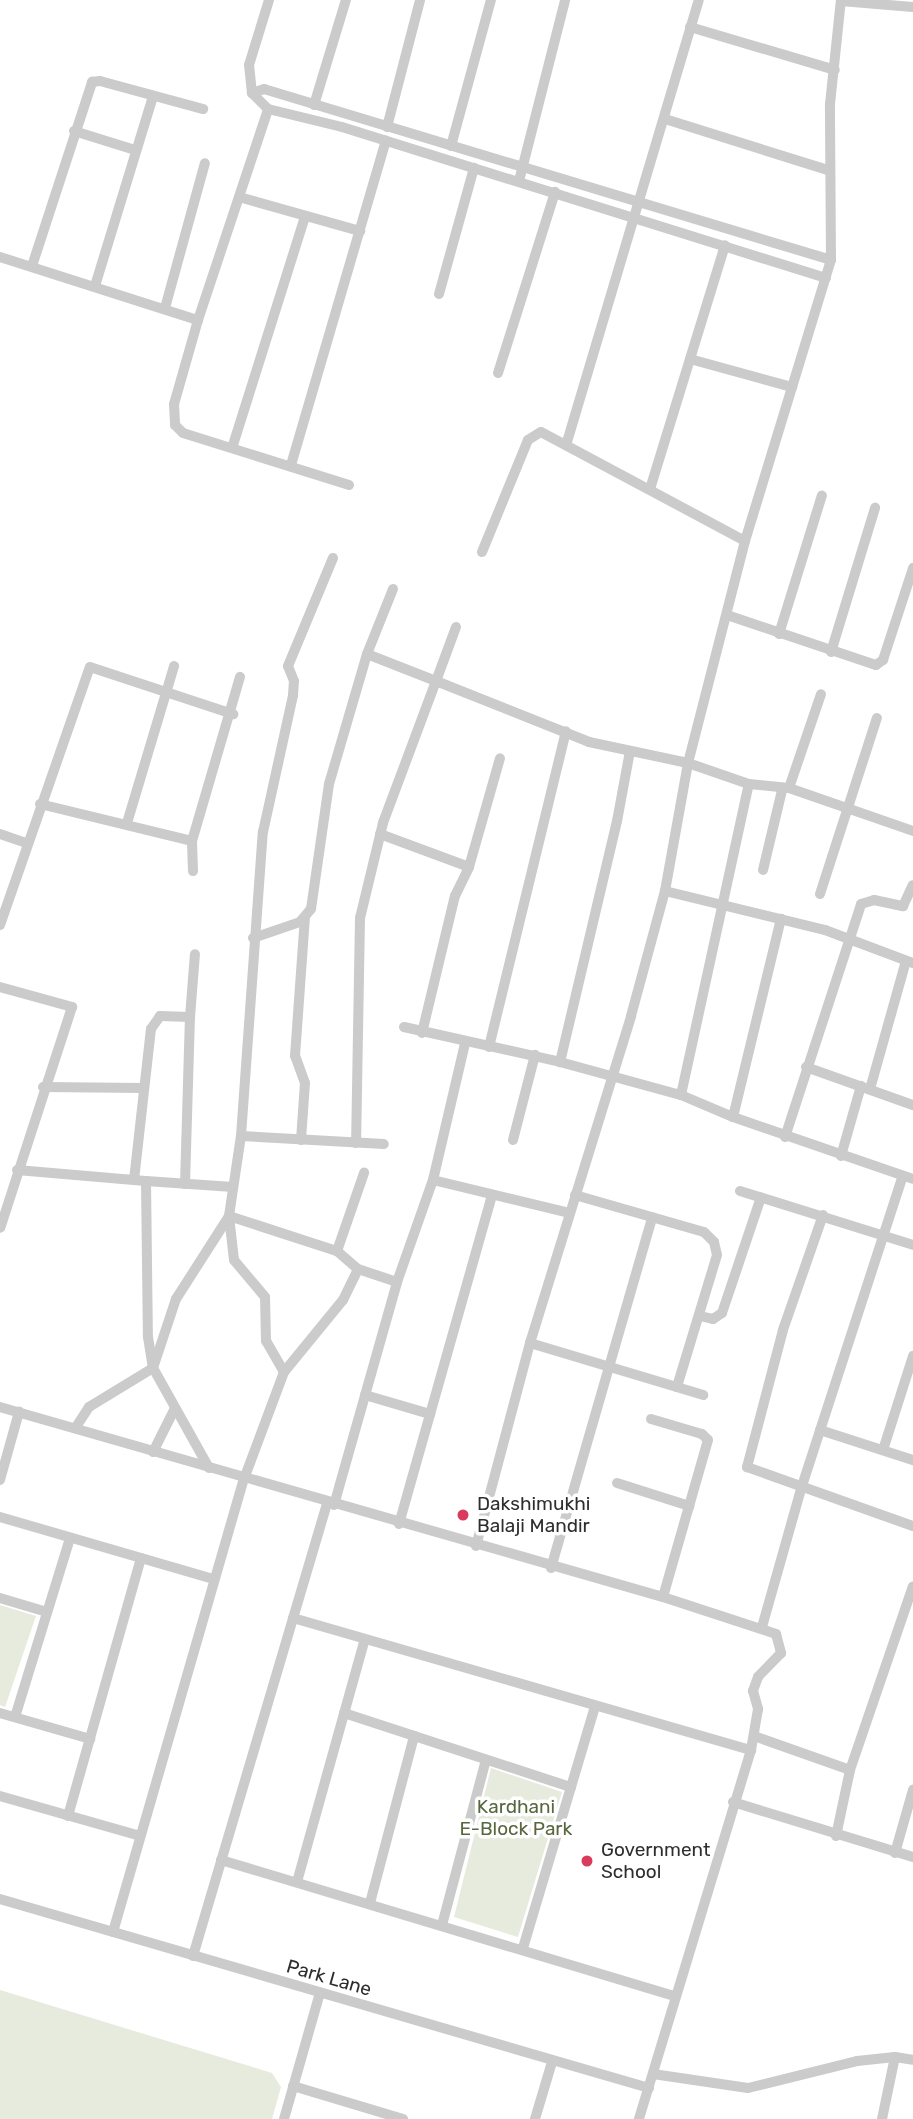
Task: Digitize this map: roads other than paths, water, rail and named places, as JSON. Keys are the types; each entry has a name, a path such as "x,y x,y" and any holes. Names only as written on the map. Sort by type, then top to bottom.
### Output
{"street":[{"path":"269,0 249,65 254,94 268,109 519,181 826,278"},
{"path":"314,105 346,0"},
{"path":"387,127 420,0"},
{"path":"451,146 491,0"},
{"path":"519,181 565,0"},
{"path":"476,1546 530,1343 614,1076 665,891 688,763 745,541 831,260 828,170 841,0 901,3 913,7"},
{"path":"567,442 641,202 696,1"},
{"path":"691,27 835,70"},
{"path":"32,266 92,82 203,109"},
{"path":"254,94 314,105 831,260"},
{"path":"95,286 153,96"},
{"path":"268,109 198,320 174,404 175,425 183,433 233,446 349,485"},
{"path":"665,119 828,170"},
{"path":"74,131 135,149"},
{"path":"291,465 386,141"},
{"path":"165,308 205,163"},
{"path":"439,294 474,168"},
{"path":"498,373 555,192"},
{"path":"239,197 360,231"},
{"path":"233,446 305,216"},
{"path":"650,488 725,246"},
{"path":"0,257 198,320"},
{"path":"690,359 792,387"},
{"path":"482,552 533,433 567,442 745,541"},
{"path":"779,634 822,495"},
{"path":"831,652 875,508"},
{"path":"284,1372 266,1341 265,1297 234,1261 229,1216 240,1136 263,832 295,681 288,666 333,558"},
{"path":"727,615 870,666 883,660 913,568"},
{"path":"301,1140 305,1083 295,1056 305,917 313,898 329,784 366,654 393,589"},
{"path":"356,1143 360,918 380,834 418,719 457,627"},
{"path":"366,654 589,742 688,763 749,783 785,789 913,831"},
{"path":"127,823 174,666"},
{"path":"0,925 26,843 90,667 233,714"},
{"path":"193,871 192,841 233,714 240,677"},
{"path":"762,870 785,789 821,694"},
{"path":"820,894 877,718"},
{"path":"489,1047 566,731"},
{"path":"560,1062 618,821 630,751"},
{"path":"422,1033 455,896 469,867 500,758"},
{"path":"681,1095 749,783"},
{"path":"40,804 127,823 192,841"},
{"path":"0,834 26,843"},
{"path":"380,834 469,867"},
{"path":"785,1137 846,940 861,904 874,900 903,906 913,885"},
{"path":"665,891 781,919 910,962 841,1156"},
{"path":"253,938 305,917"},
{"path":"733,1118 781,919"},
{"path":"184,1184 195,954"},
{"path":"0,987 72,1007 43,1087 0,1228"},
{"path":"134,1180 143,1088 154,1021 168,1015 190,1017"},
{"path":"404,1027 466,1044 535,1055 681,1095 733,1118 908,1178 820,1430 762,1627"},
{"path":"193,1956 293,1618 365,1395 397,1282 433,1180 466,1044"},
{"path":"513,1140 535,1055"},
{"path":"806,1067 913,1104"},
{"path":"43,1087 143,1088"},
{"path":"240,1136 384,1144"},
{"path":"17,1170 233,1187"},
{"path":"337,1251 364,1172"},
{"path":"433,1180 569,1213"},
{"path":"146,1181 148,1336 153,1368 174,1410 200,1445 209,1468"},
{"path":"740,1191 913,1245"},
{"path":"399,1524 492,1195"},
{"path":"575,1195 704,1232 715,1242 717,1255 701,1316 677,1387"},
{"path":"701,1316 713,1319 723,1313 761,1197"},
{"path":"823,1215 783,1330 746,1462 751,1470 913,1526"},
{"path":"229,1216 337,1251 358,1269 397,1282"},
{"path":"76,1427 89,1407 153,1368 176,1299 229,1216"},
{"path":"551,1568 652,1217"},
{"path":"113,1932 244,1479 284,1372 338,1306 358,1269"},
{"path":"530,1343 703,1395"},
{"path":"883,1450 913,1356"},
{"path":"365,1395 430,1414"},
{"path":"0,1407 76,1427 551,1568 663,1597 762,1627 776,1634 781,1653 758,1677 753,1691 758,1709 751,1750 733,1802 639,2119"},
{"path":"153,1452 174,1410"},
{"path":"0,1480 19,1412"},
{"path":"651,1419 706,1436 663,1597"},
{"path":"820,1430 913,1460"},
{"path":"617,1483 688,1506"},
{"path":"0,1517 214,1579"},
{"path":"15,1717 70,1538"},
{"path":"68,1816 141,1558"},
{"path":"836,1836 850,1770 913,1586"},
{"path":"0,1598 47,1612"},
{"path":"293,1618 751,1750"},
{"path":"297,1882 365,1639"},
{"path":"523,1948 595,1706"},
{"path":"0,1713 90,1739"},
{"path":"344,1713 571,1787"},
{"path":"370,1903 414,1736"},
{"path":"754,1736 850,1770"},
{"path":"442,1925 486,1760"},
{"path":"895,1853 913,1790"},
{"path":"0,1796 140,1836"},
{"path":"733,1802 836,1836 913,1857"},
{"path":"221,1860 523,1948 675,1996"},
{"name":"Park Lane","path":"0,1899 552,2062 649,2088"},
{"path":"284,2119 320,1993"},
{"path":"653,2074 748,2088 857,2061 895,2057 913,2060"},
{"path":"885,2119 895,2057"},
{"path":"535,2119 552,2062"},
{"path":"293,2086 376,2115 403,2119"}],"place":[{"name":"Dakshimukhi Balaji Mandir","path":"463,1515"},
{"name":"Government School","path":"587,1861"}],"park label":[{"name":"Kardhani E-Block Park","path":"516,1818"}]}
